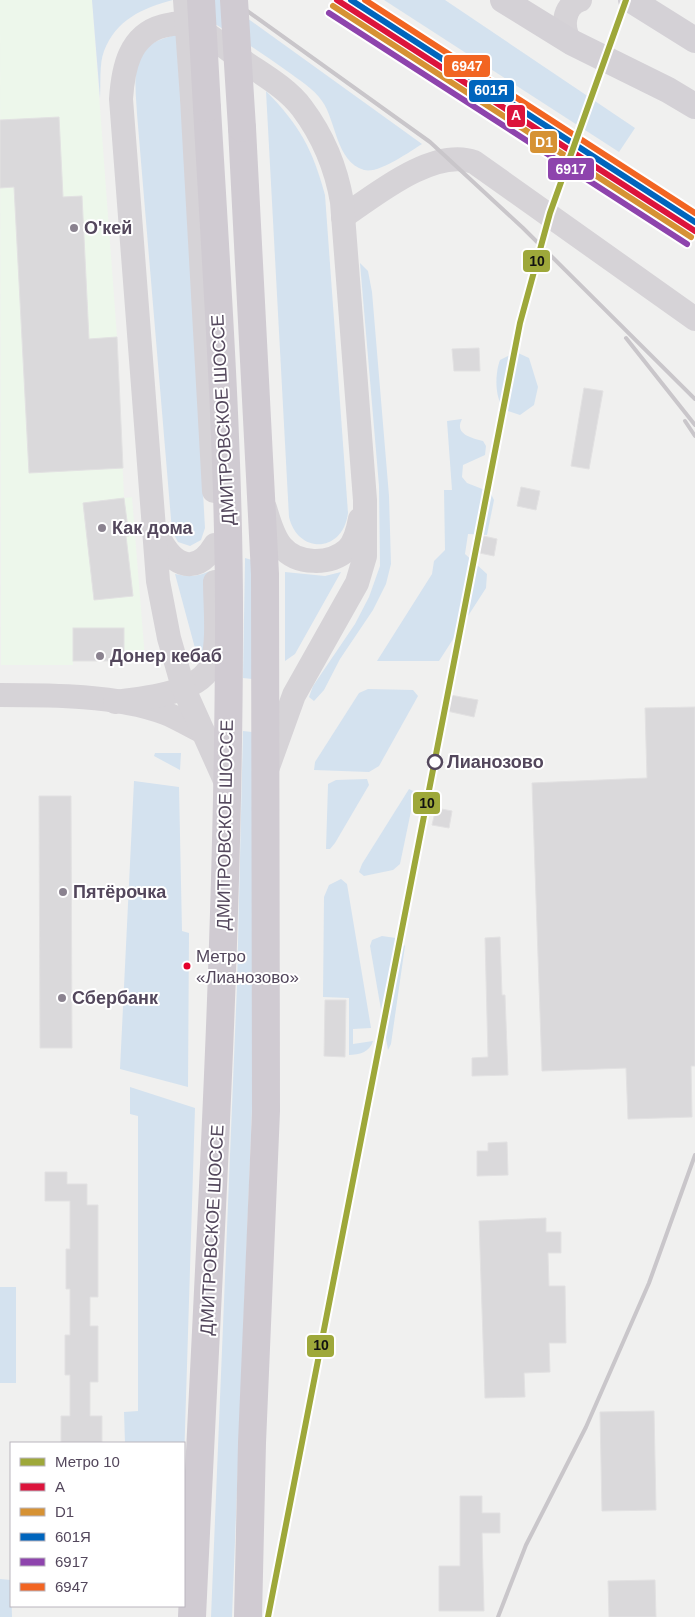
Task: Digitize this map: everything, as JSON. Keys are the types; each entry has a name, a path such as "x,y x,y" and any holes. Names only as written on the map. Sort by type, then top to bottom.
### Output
{"main road":[{"name":"ДМИТРОВСКОЕ ШОССЕ","path":"192,1617 218,1111 226,785 228,546 200,103 201,0"},
{"name":"ДМИТРОВСКОЕ ШОССЕ","path":"234,0 263,503 265,574 266,1111 252,1443 248,1617"},
{"path":"503,0 566,40 668,90 695,106"},
{"path":"532,0 544,18 566,40"},
{"path":"630,1 695,40"}],"street":[{"path":"115,702 157,696 193,684 207,673 214,653 216,546 200,103 186,0"},
{"path":"566,40 564,23 568,12 580,0"},
{"name":"ДМИТРОВСКОЕ ШОССЕ","path":"154,523 121,99 125,66 132,48 140,38 160,26 176,23 189,25 288,92 302,107 326,148 334,166 340,191 365,500 365,556 357,583 294,695 265,774"},
{"path":"343,217 424,166 463,158 474,162 695,319"},
{"name":"ДМИТРОВСКОЕ ШОССЕ","path":"263,503 282,548 293,556 319,561 334,558 347,550 356,536 365,500"},
{"path":"154,523 162,546 171,557 179,562 200,562 209,556 216,546"},
{"path":"154,523 154,548 163,612 184,687 226,785"},
{"path":"0,695 55,695 115,702 164,713 203,732"}],"shaded area":[{"path":"0,0 92,0 117,337 124,498 132,497 145,659 73,661 73,665 1,665"},
{"path":"92,0 173,0 141,11 115,31 102,56 100,98"},
{"path":"175,0 222,0 422,144 394,162 378,169 364,170 355,166 342,150 327,109 314,92 260,52"},
{"path":"384,0 445,0 635,128 619,152"},
{"path":"177,34 205,528 201,540 190,546 178,542 172,531 136,86 137,67 145,50 161,39"},
{"path":"266,91 288,115 303,138 310,151 325,195 348,513 344,526 338,536 330,542 320,544 310,543 301,538 294,529 289,517"},
{"path":"360,263 368,271 372,292 389,496 391,564 386,584 373,610 340,659 324,690 314,701 309,697 313,686 355,624 369,597 380,566 379,486"},
{"path":"516,352 529,358 538,387 534,405 520,415 505,410 501,405 496,386 500,360"},
{"path":"462,419 460,428 462,432 469,437 483,441 486,446 485,455 463,465 462,477 467,483 490,492 494,500 487,535 468,534 465,554 487,574 486,588 439,661 377,661 432,574 434,561 445,550 444,490 452,490 447,421"},
{"path":"245,558 252,560 252,679 243,678"},
{"path":"210,571 210,654 199,663 175,574 193,576"},
{"path":"285,572 325,576 341,572 295,654 285,661"},
{"path":"368,689 413,690 418,696 379,766 369,772 314,770 315,762 359,693"},
{"path":"243,731 252,732 252,1109 232,1617 211,1617 237,985"},
{"path":"155,753 181,753 180,770 154,756"},
{"path":"367,779 369,785 335,843 330,849 326,849 328,784 336,780"},
{"path":"134,781 179,787 182,931 189,933 188,1087 120,1069"},
{"path":"409,789 415,792 400,864 393,870 364,876 359,872 362,864"},
{"path":"341,879 347,884 371,1028 353,1029 353,1044 373,1041 367,1050 353,1055 349,1055 349,998 323,997 324,897 329,885"},
{"path":"382,936 396,938 405,946 391,1044 388,1050 370,946 372,940"},
{"path":"130,1087 195,1108 185,1442 125,1442 124,1412 138,1411 138,1116 130,1114"},
{"path":"0,1287 16,1287 16,1383 0,1383"},
{"path":"0,1579 10,1580 12,1617 0,1617"}],"building":[{"path":"59,117 63,197 82,196 89,339 117,337 123,468 29,473 14,187 0,188 0,120"},
{"path":"479,348 480,371 454,371 452,349"},
{"path":"584,388 603,391 589,469 571,466"},
{"path":"521,487 540,491 536,510 517,506"},
{"path":"124,498 129,536 126,536 133,596 94,600 83,503"},
{"path":"479,535 497,539 494,556 475,552"},
{"path":"73,628 124,628 124,661 73,661"},
{"path":"450,695 478,700 474,717 447,711"},
{"path":"695,707 695,1066 691,1066 692,1117 628,1119 626,1068 542,1071 532,783 647,778 645,708"},
{"path":"39,796 71,796 72,1048 40,1048"},
{"path":"436,808 452,811 449,828 432,825"},
{"path":"500,937 502,995 505,995 508,1075 472,1076 472,1058 488,1057 485,938"},
{"path":"325,1000 346,1000 345,1057 324,1056"},
{"path":"507,1142 508,1175 477,1176 477,1151 488,1151 488,1143"},
{"path":"45,1172 67,1172 67,1184 87,1184 87,1205 98,1205 98,1297 90,1297 90,1326 98,1326 98,1382 90,1382 90,1416 102,1416 102,1442 61,1442 61,1416 70,1416 70,1375 65,1375 65,1335 70,1335 70,1289 66,1289 66,1249 70,1249 70,1201 45,1201"},
{"path":"546,1218 546,1232 561,1232 561,1253 548,1253 549,1286 565,1286 566,1343 549,1343 550,1372 524,1373 525,1397 485,1398 479,1221"},
{"path":"654,1411 656,1510 602,1511 600,1412"},
{"path":"460,1496 482,1496 482,1513 500,1513 500,1533 482,1533 484,1611 439,1611 439,1566 460,1566"},
{"path":"655,1580 656,1617 609,1617 608,1581"}],"railway":[{"path":"232,0 430,142 523,228 695,399"},
{"path":"626,338 695,425"},
{"path":"685,421 695,436"},
{"path":"498,1617 526,1545 586,1427 649,1283 695,1155"}],"metro line":[{"name":"10","path":"268,1617 520,323 550,213 626,0"}],"transit line":[{"name":"A","path":"337,0 695,231"},
{"name":"601Я","path":"351,0 695,222"},
{"name":"6947","path":"365,0 695,213"},
{"name":"D1","path":"333,6 691,237"},
{"name":"6917","path":"329,13 687,244"}],"place":[{"name":"О'кей","path":"74,228"},
{"name":"Как дома","path":"102,528"},
{"name":"Донер кебаб","path":"100,656"},
{"name":"Лианозово","path":"435,762"},
{"name":"Пятёрочка","path":"63,892"},
{"name":"Метро «Лианозово»","path":"187,966"},
{"name":"Сбербанк","path":"62,998"}]}
